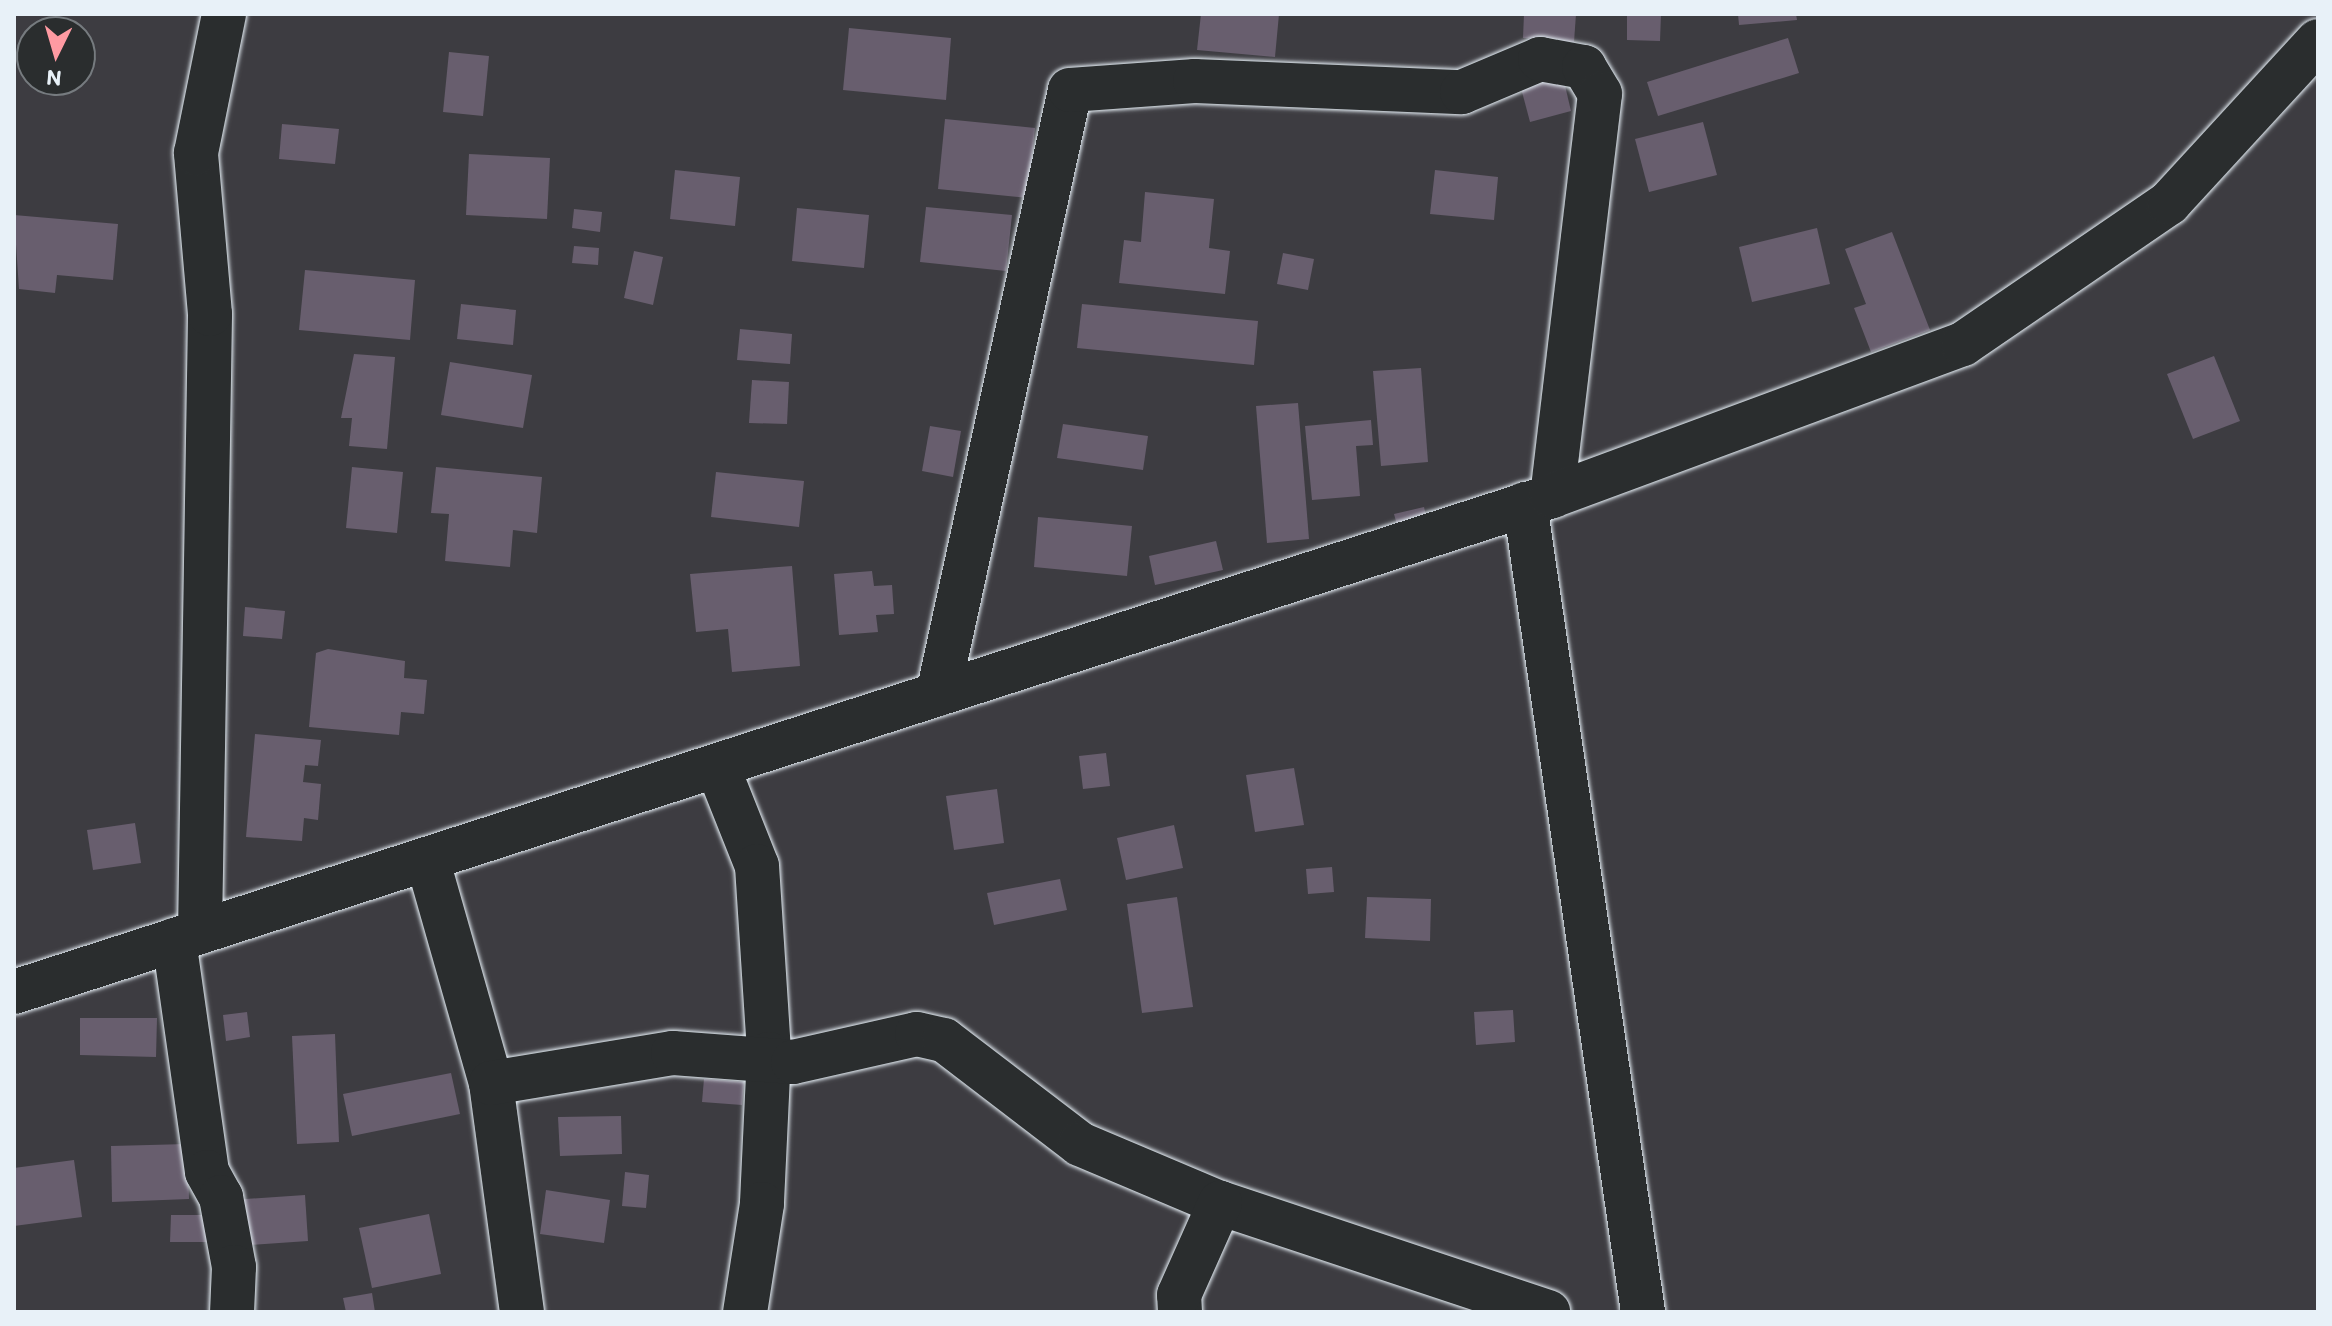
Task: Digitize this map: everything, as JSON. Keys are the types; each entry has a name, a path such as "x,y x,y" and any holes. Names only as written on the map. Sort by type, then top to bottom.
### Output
{"street":[{"path":"224,14 196,153 210,314 187,936 207,1172 221,1197 234,1267 232,1312"},
{"path":"14,992 428,862 1539,500 1963,344 2169,203 2318,41"},
{"path":"938,694 1070,90 1195,81 1462,92 1540,59 1584,67 1600,94 1539,500 1643,1312"},
{"path":"718,768 757,866 769,1054 762,1204 745,1312"},
{"path":"428,862 491,1083 522,1312"},
{"path":"491,1083 673,1053 769,1054 793,1062 917,1034 944,1040 1080,1144 1220,1203 1548,1312"},
{"path":"1180,1312 1179,1295 1220,1203"}],"building":[{"path":"1201,14 1279,14 1275,57 1197,50"},
{"path":"1524,14 1576,14 1574,42 1523,38"},
{"path":"1627,14 1661,14 1660,41 1627,40"},
{"path":"1738,14 1796,14 1797,20 1739,25"},
{"path":"849,28 951,38 946,100 843,90"},
{"path":"1788,38 1799,73 1658,116 1647,82"},
{"path":"449,52 489,56 483,116 443,112"},
{"path":"1563,77 1571,111 1530,122 1521,88"},
{"path":"945,119 1035,128 1028,198 938,189"},
{"path":"1703,122 1717,175 1649,192 1635,139"},
{"path":"282,124 339,129 335,164 279,159"},
{"path":"469,154 550,158 547,219 466,215"},
{"path":"675,170 740,177 735,226 670,219"},
{"path":"1435,170 1498,177 1494,220 1430,214"},
{"path":"1145,192 1214,199 1209,248 1230,251 1225,294 1119,283 1124,240 1141,242"},
{"path":"926,207 1012,215 1006,271 920,262"},
{"path":"797,208 869,215 864,268 792,261"},
{"path":"574,209 602,212 600,232 572,228"},
{"path":"14,215 118,224 113,280 57,275 55,293 19,289"},
{"path":"1817,228 1830,284 1752,302 1739,247"},
{"path":"1892,232 1930,330 1871,352 1854,308 1866,304 1845,249"},
{"path":"574,246 599,248 598,265 572,263"},
{"path":"634,251 663,257 653,305 624,298"},
{"path":"1283,253 1314,259 1308,290 1277,284"},
{"path":"305,270 415,280 410,340 299,330"},
{"path":"461,304 516,310 513,345 457,339"},
{"path":"1082,304 1258,321 1254,365 1077,348"},
{"path":"740,329 792,334 790,364 737,360"},
{"path":"354,354 395,357 387,449 349,446 352,418 341,418"},
{"path":"2214,356 2240,421 2193,439 2167,374"},
{"path":"450,362 532,375 523,428 441,415"},
{"path":"1421,368 1428,462 1381,466 1373,371"},
{"path":"752,380 789,382 787,424 749,423"},
{"path":"1298,403 1309,539 1267,543 1256,406"},
{"path":"1371,420 1373,445 1356,446 1360,496 1312,500 1305,426"},
{"path":"1063,424 1148,436 1143,470 1057,458"},
{"path":"930,426 961,431 953,477 922,471"},
{"path":"352,467 403,472 397,533 346,528"},
{"path":"436,467 542,477 537,533 513,530 510,567 445,561 449,514 431,513"},
{"path":"716,472 804,481 799,527 711,517"},
{"path":"1424,507 1429,529 1400,536 1394,514"},
{"path":"1038,517 1132,526 1127,576 1034,567"},
{"path":"1216,541 1223,570 1155,585 1149,556"},
{"path":"792,566 800,666 732,672 728,629 696,632 690,574"},
{"path":"872,571 874,586 892,585 894,614 876,615 878,632 839,635 834,574"},
{"path":"245,607 285,611 282,639 243,636"},
{"path":"328,649 405,661 404,678 427,680 424,714 401,712 399,735 309,727 316,653"},
{"path":"255,734 321,740 318,766 305,765 303,782 321,784 318,820 304,818 302,841 246,837"},
{"path":"1106,753 1110,786 1083,789 1079,756"},
{"path":"1294,768 1304,825 1255,832 1246,775"},
{"path":"997,789 1004,843 954,850 946,796"},
{"path":"135,823 141,863 93,870 87,830"},
{"path":"1174,825 1183,868 1126,880 1117,838"},
{"path":"1332,867 1334,892 1308,894 1306,869"},
{"path":"1060,879 1067,910 994,925 987,893"},
{"path":"1177,897 1193,1007 1142,1013 1127,904"},
{"path":"1367,897 1431,899 1430,941 1365,938"},
{"path":"1513,1010 1515,1042 1476,1045 1474,1012"},
{"path":"247,1012 250,1037 226,1041 223,1015"},
{"path":"80,1018 157,1018 156,1057 80,1055"},
{"path":"335,1034 339,1142 297,1144 292,1036"},
{"path":"451,1073 460,1114 352,1136 343,1094"},
{"path":"704,1079 744,1082 742,1105 702,1102"},
{"path":"621,1116 622,1154 560,1156 558,1117"},
{"path":"187,1144 189,1199 112,1202 111,1146"},
{"path":"74,1160 82,1217 14,1226 14,1168"},
{"path":"625,1172 649,1175 646,1208 622,1206"},
{"path":"546,1190 610,1200 604,1243 540,1234"},
{"path":"305,1195 308,1241 235,1246 232,1200"},
{"path":"429,1214 441,1274 372,1288 359,1228"},
{"path":"171,1215 218,1215 219,1242 170,1242"},
{"path":"372,1293 375,1312 346,1312 343,1298"}]}
